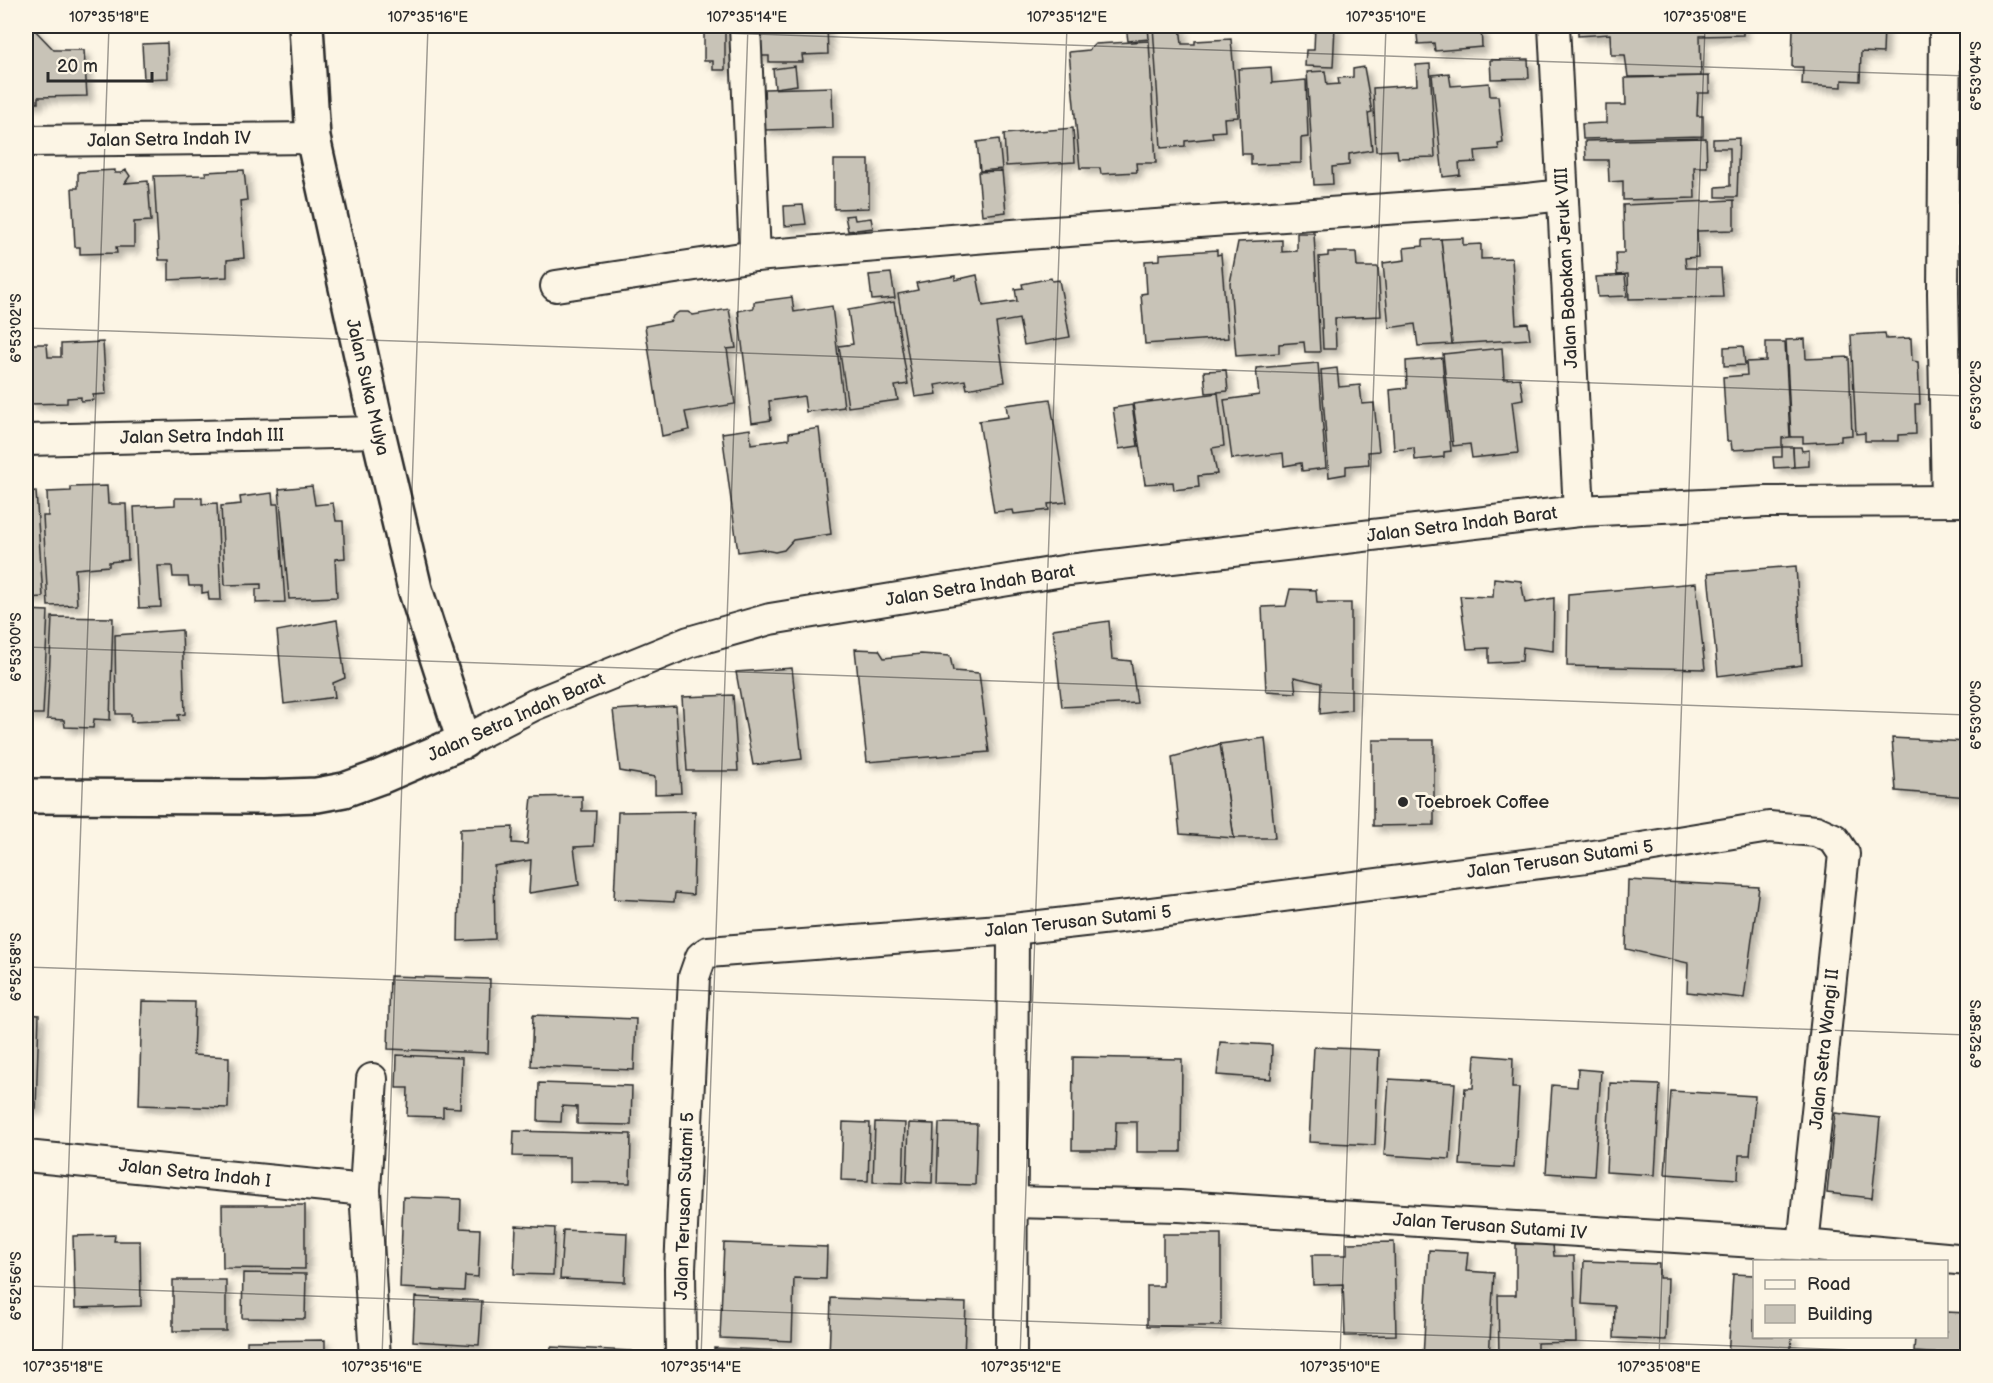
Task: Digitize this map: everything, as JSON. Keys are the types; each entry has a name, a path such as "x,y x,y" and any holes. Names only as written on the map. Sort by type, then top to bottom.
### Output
{"street":[{"name":"Jalan Suka Mulya","path":"306,26 313,138 415,589 464,741"},
{"path":"745,26 755,256"},
{"name":"Jalan Babakan Jeruk VIII","path":"1554,26 1578,511"},
{"path":"1945,26 1956,114 1943,293 1957,501"},
{"name":"Jalan Setra Indah IV","path":"26,141 313,138"},
{"path":"556,286 755,256 1562,195"},
{"name":"Jalan Setra Indah III","path":"26,440 378,432"},
{"name":"Jalan Setra Indah Barat","path":"26,796 264,797 317,795 344,790 464,741 534,705 678,647 770,619 1069,570 1578,511 1766,502 1957,501"},
{"name":"Jalan Terusan Sutami 5","path":"681,1358 680,1269 694,977 701,957 708,952 1013,929 1587,857 1769,827 1816,831 1834,839 1844,854"},
{"name":"Jalan Setra Wangi II","path":"1803,1245 1844,854"},
{"path":"1011,1358 1013,929"},
{"path":"372,1079 365,1190 375,1358"},
{"name":"Jalan Setra Indah I","path":"26,1156 365,1190"},
{"name":"Jalan Terusan Sutami IV","path":"1012,1202 1179,1206 1803,1245 1968,1260"}],"building":[{"path":"26,26 31,26 54,50 84,50 87,96 38,97 38,103 26,103"},
{"path":"709,26 725,26 725,70 713,70 713,61 704,61 704,30"},
{"path":"753,26 827,26 828,54 802,55 803,62 769,62 769,56 754,56"},
{"path":"1126,26 1148,26 1149,39 1128,41"},
{"path":"1153,26 1180,26 1182,44 1231,39 1238,117 1224,118 1225,131 1212,132 1213,138 1185,141 1185,146 1161,148"},
{"path":"1315,26 1335,26 1333,67 1305,66 1306,50 1314,50"},
{"path":"1416,26 1481,26 1482,47 1435,51 1434,43 1418,44"},
{"path":"1578,26 1743,26 1743,35 1700,36 1701,76 1628,77 1625,55 1611,55 1610,34 1578,36"},
{"path":"1793,26 1884,26 1883,53 1861,52 1860,81 1842,80 1842,87 1802,85 1803,67 1792,67"},
{"path":"1149,41 1156,163 1136,163 1137,172 1101,174 1100,168 1080,168 1069,52 1089,50 1095,44"},
{"path":"167,43 168,78 144,79 142,44"},
{"path":"1528,59 1529,78 1491,79 1490,60"},
{"path":"1430,64 1435,157 1398,158 1397,150 1376,151 1373,88 1417,85 1416,65"},
{"path":"795,66 797,85 775,88 773,69"},
{"path":"1271,67 1272,83 1306,80 1308,137 1301,138 1301,163 1251,165 1251,154 1242,154 1238,69"},
{"path":"1364,67 1372,112 1368,113 1372,150 1349,154 1349,165 1332,167 1333,184 1314,185 1307,72 1325,71 1327,85 1339,84 1338,78 1353,77 1353,69"},
{"path":"1449,73 1451,86 1489,83 1490,96 1498,96 1503,143 1498,144 1499,149 1475,151 1476,162 1459,163 1460,175 1443,177 1432,75"},
{"path":"1709,76 1709,93 1698,93 1697,116 1703,116 1703,136 1583,139 1582,124 1606,123 1606,105 1626,105 1625,78"},
{"path":"832,87 833,128 765,130 764,89"},
{"path":"1073,128 1075,162 1006,166 1004,134"},
{"path":"1706,138 1707,167 1694,167 1695,198 1623,200 1623,181 1609,182 1608,160 1586,160 1585,141"},
{"path":"1739,138 1737,197 1716,197 1716,187 1730,186 1730,148 1713,148 1713,139"},
{"path":"999,139 1002,169 980,171 977,142"},
{"path":"834,160 869,160 869,208 834,209"},
{"path":"115,170 115,173 121,173 126,170 130,176 125,183 148,181 151,221 134,222 134,247 116,247 117,253 80,254 80,247 75,247 72,188 78,188 78,172"},
{"path":"244,170 247,200 240,201 244,258 227,260 227,277 169,280 169,260 159,260 154,176 206,175 205,172"},
{"path":"1002,171 1006,212 982,215 978,172"},
{"path":"1734,200 1734,230 1697,231 1698,257 1685,258 1686,268 1721,268 1723,297 1629,299 1628,274 1617,275 1616,253 1624,253 1623,205"},
{"path":"803,205 806,224 785,226 784,206"},
{"path":"854,215 855,220 871,218 873,228 848,231 845,216"},
{"path":"1297,233 1314,233 1320,352 1305,352 1304,342 1279,344 1279,353 1236,356 1230,283 1238,242 1282,240 1282,252 1297,251"},
{"path":"1463,238 1463,245 1481,244 1481,259 1512,258 1516,324 1528,323 1530,339 1452,344 1441,239"},
{"path":"1441,239 1452,344 1418,346 1415,324 1389,328 1383,263 1405,260 1404,248 1423,246 1423,240"},
{"path":"1217,250 1217,255 1221,254 1228,338 1145,344 1141,294 1147,293 1145,261 1160,260 1160,254"},
{"path":"1328,252 1356,252 1357,267 1378,267 1381,316 1335,318 1336,349 1323,349 1319,257 1328,256"},
{"path":"891,273 895,298 872,300 869,275"},
{"path":"977,275 983,306 1017,301 1015,289 1023,288 1022,284 1051,278 1052,281 1059,280 1070,337 1024,345 1019,319 996,323 1005,382 967,389 965,380 935,385 937,394 915,397 898,294 918,290 916,283 955,276 955,280"},
{"path":"1625,275 1627,296 1598,297 1596,277"},
{"path":"792,297 794,312 832,306 844,407 806,412 804,396 769,401 771,420 752,423 738,311 754,308 754,302"},
{"path":"894,302 908,384 895,386 898,400 848,407 839,346 853,344 848,310"},
{"path":"729,309 736,348 727,349 735,404 685,412 689,430 662,436 645,326 671,321 673,316 679,312 688,312 693,315"},
{"path":"1885,333 1886,339 1911,338 1912,361 1918,362 1920,404 1915,404 1916,434 1898,435 1898,441 1865,441 1865,433 1856,434 1851,335"},
{"path":"1805,339 1806,359 1849,357 1852,435 1841,436 1841,441 1803,443 1803,437 1791,437 1786,340"},
{"path":"103,342 106,394 93,395 94,400 81,401 81,397 67,398 67,403 30,404 27,344 47,344 48,357 61,357 61,344"},
{"path":"1766,342 1785,342 1790,437 1782,438 1782,447 1732,450 1731,441 1727,441 1723,377 1747,375 1746,362 1766,361"},
{"path":"1743,346 1745,365 1724,366 1724,347"},
{"path":"1502,348 1504,379 1520,378 1523,399 1512,401 1518,453 1472,458 1470,444 1453,446 1443,354"},
{"path":"1442,358 1451,451 1444,452 1444,457 1415,460 1414,448 1394,450 1390,390 1407,388 1406,361"},
{"path":"1318,363 1326,468 1302,471 1301,463 1284,466 1283,453 1232,459 1224,400 1259,395 1256,368"},
{"path":"1337,368 1339,387 1360,385 1362,404 1374,403 1379,451 1368,452 1369,464 1346,466 1346,474 1329,477 1321,370"},
{"path":"1226,370 1228,391 1206,393 1204,371"},
{"path":"1218,393 1224,446 1212,448 1217,474 1198,476 1199,487 1174,490 1173,482 1145,484 1133,404"},
{"path":"1050,399 1067,502 1048,504 1049,510 1014,514 1013,510 994,512 979,421 1008,417 1006,405"},
{"path":"1132,405 1138,446 1119,449 1113,408"},
{"path":"819,428 831,534 793,540 784,550 775,552 760,549 738,552 722,433 750,429 751,444 789,439 789,433"},
{"path":"1782,447 1793,447 1794,467 1774,468 1773,457 1782,457"},
{"path":"1793,447 1801,447 1802,451 1809,450 1809,466 1794,467"},
{"path":"107,486 108,504 126,504 128,560 109,562 109,566 75,569 77,605 48,606 43,516 48,516 47,492 71,491 71,487"},
{"path":"312,486 315,505 333,503 336,521 343,521 345,558 335,559 337,597 289,599 279,489"},
{"path":"36,491 43,597 26,598 26,492"},
{"path":"272,493 273,504 278,504 285,602 256,603 256,589 261,589 261,584 225,585 221,506 241,504 240,497"},
{"path":"175,498 202,498 202,504 217,503 221,600 209,600 208,592 202,593 202,586 189,586 188,577 173,577 172,566 158,566 161,607 139,608 134,507 175,505"},
{"path":"1796,566 1802,665 1718,676 1708,573"},
{"path":"1494,578 1521,581 1525,603 1554,598 1553,651 1523,647 1522,661 1489,663 1489,648 1467,649 1460,596 1493,597"},
{"path":"1696,583 1705,669 1567,666 1568,594"},
{"path":"1290,589 1316,590 1317,603 1351,603 1351,710 1320,714 1321,683 1294,677 1296,693 1266,691 1262,607 1286,606"},
{"path":"26,610 48,611 43,714 26,714"},
{"path":"52,617 113,618 110,720 94,719 93,728 65,727 64,720 47,719"},
{"path":"337,620 345,678 333,683 335,697 284,704 277,631"},
{"path":"1109,621 1112,659 1131,661 1137,703 1062,707 1053,629"},
{"path":"182,630 185,714 178,715 179,720 131,722 131,714 116,714 115,635"},
{"path":"855,649 879,650 884,658 921,654 950,656 953,671 979,673 989,752 867,762"},
{"path":"792,668 802,759 753,765 736,672"},
{"path":"733,695 738,771 687,771 682,697"},
{"path":"676,706 681,793 655,794 655,777 620,771 613,710"},
{"path":"1265,738 1275,838 1234,838 1220,744"},
{"path":"1892,738 1968,742 1968,797 1896,791"},
{"path":"1373,740 1434,740 1434,825 1373,826"},
{"path":"1220,744 1234,838 1180,834 1172,757"},
{"path":"582,796 582,811 596,811 594,846 574,847 579,885 529,893 531,860 494,866 495,939 458,941 460,829 513,827 512,843 527,844 532,797"},
{"path":"695,811 693,895 675,893 674,902 614,899 618,812"},
{"path":"1628,880 1759,887 1744,998 1687,992 1688,963 1626,949"},
{"path":"390,976 490,979 488,1053 388,1049"},
{"path":"142,1001 195,1002 193,1055 229,1057 228,1108 139,1105"},
{"path":"26,1014 39,1015 36,1109 26,1109"},
{"path":"533,1015 636,1019 634,1070 531,1066"},
{"path":"1220,1042 1272,1045 1271,1079 1217,1075"},
{"path":"1314,1047 1379,1050 1375,1145 1309,1142"},
{"path":"397,1055 462,1058 460,1108 443,1107 443,1117 407,1116 408,1088 396,1088"},
{"path":"1475,1055 1513,1058 1512,1088 1519,1088 1514,1168 1460,1165 1465,1088 1473,1088"},
{"path":"1073,1057 1182,1059 1181,1152 1137,1152 1137,1122 1116,1122 1115,1150 1072,1150"},
{"path":"1578,1069 1601,1071 1594,1176 1546,1173 1552,1085 1577,1087"},
{"path":"1965,1076 1968,1076 1968,1124 1961,1124"},
{"path":"1389,1079 1455,1083 1450,1159 1384,1155"},
{"path":"539,1083 632,1086 631,1125 577,1124 577,1107 562,1106 561,1122 538,1121"},
{"path":"1610,1083 1660,1085 1655,1175 1606,1172"},
{"path":"1671,1091 1755,1096 1750,1155 1739,1155 1738,1179 1665,1174"},
{"path":"1835,1113 1880,1118 1872,1198 1827,1193"},
{"path":"843,1122 870,1123 868,1181 841,1180"},
{"path":"875,1122 905,1123 903,1183 873,1182"},
{"path":"909,1123 934,1124 932,1183 907,1182"},
{"path":"939,1123 977,1124 975,1185 937,1184"},
{"path":"514,1131 631,1134 630,1183 570,1182 570,1157 513,1156"},
{"path":"403,1197 461,1199 460,1228 480,1229 478,1277 465,1276 464,1291 400,1288"},
{"path":"222,1205 305,1205 305,1269 223,1268"},
{"path":"516,1226 555,1228 553,1275 514,1274"},
{"path":"563,1230 627,1233 625,1282 560,1279"},
{"path":"1163,1234 1221,1234 1221,1326 1147,1326 1147,1286 1163,1286"},
{"path":"115,1235 114,1241 140,1241 141,1306 75,1308 73,1236"},
{"path":"1394,1242 1396,1335 1345,1336 1343,1284 1313,1285 1312,1255 1347,1255 1347,1243"},
{"path":"724,1243 827,1247 826,1279 794,1278 792,1341 720,1338"},
{"path":"1516,1244 1553,1244 1554,1256 1574,1256 1576,1342 1537,1343 1537,1358 1499,1358 1498,1295 1516,1295"},
{"path":"1429,1250 1468,1252 1466,1271 1494,1273 1489,1358 1423,1358"},
{"path":"1584,1261 1659,1264 1659,1278 1668,1278 1666,1340 1614,1338 1615,1306 1582,1304"},
{"path":"243,1273 306,1274 305,1319 242,1318"},
{"path":"1733,1274 1753,1275 1753,1338 1792,1338 1790,1358 1728,1358"},
{"path":"173,1280 226,1280 226,1331 173,1331"},
{"path":"415,1297 482,1301 479,1345 413,1341"},
{"path":"831,1298 966,1303 964,1358 829,1358"},
{"path":"1948,1312 1968,1313 1968,1358 1962,1358 1962,1355 1914,1352 1915,1338 1948,1338"},
{"path":"325,1340 325,1358 247,1358 247,1341"},
{"path":"551,1347 631,1351 631,1358 550,1358"},
{"path":"714,1348 789,1351 789,1358 714,1358"}],"place":[{"name":"Toebroek Coffee","path":"1403,802"}]}
